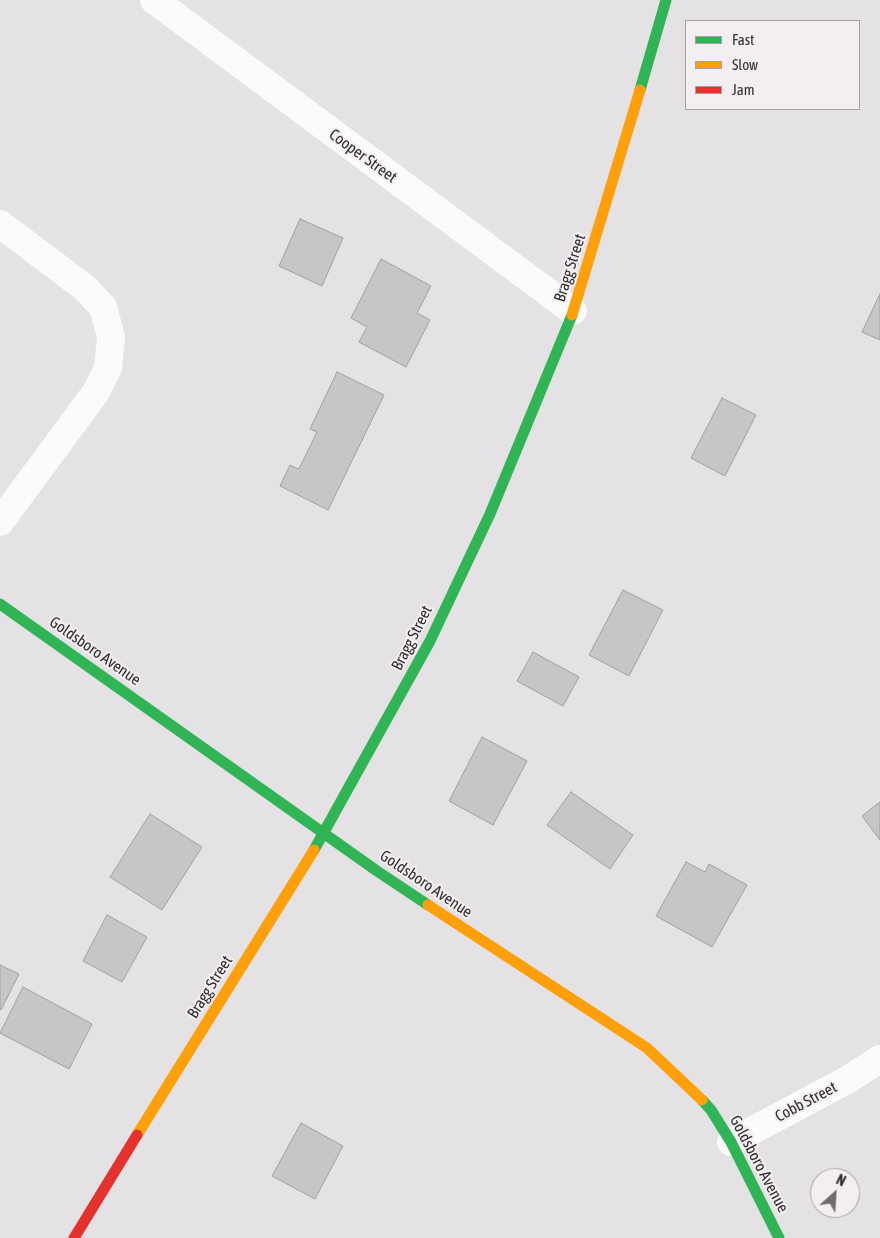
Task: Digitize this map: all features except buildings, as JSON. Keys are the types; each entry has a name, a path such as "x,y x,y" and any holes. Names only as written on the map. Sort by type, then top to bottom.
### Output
{"street":[{"name":"Cooper Street","path":"154,0 573,311"},
{"name":"Bragg Street","path":"74,1238 324,833 430,641 490,514 573,311 619,164 666,0"},
{"path":"0,224 85,288 103,307 111,338 108,368 96,392 0,522"},
{"name":"Goldsboro Avenue","path":"0,604 377,872 647,1048 681,1078 711,1110 731,1142 779,1238"},
{"name":"Cobb Street","path":"731,1142 849,1079 880,1059"}],"traffic: fast":[{"path":"640,90 666,0"},
{"path":"314,850 430,641 490,514 572,315"},
{"path":"0,604 377,871 428,905"},
{"path":"702,1100 711,1110 731,1142 779,1238"}],"traffic: slow":[{"path":"572,315 640,90"},
{"path":"137,1135 314,850"},
{"path":"428,905 647,1048 702,1100"}],"traffic: jam":[{"path":"74,1238 137,1135"}]}
